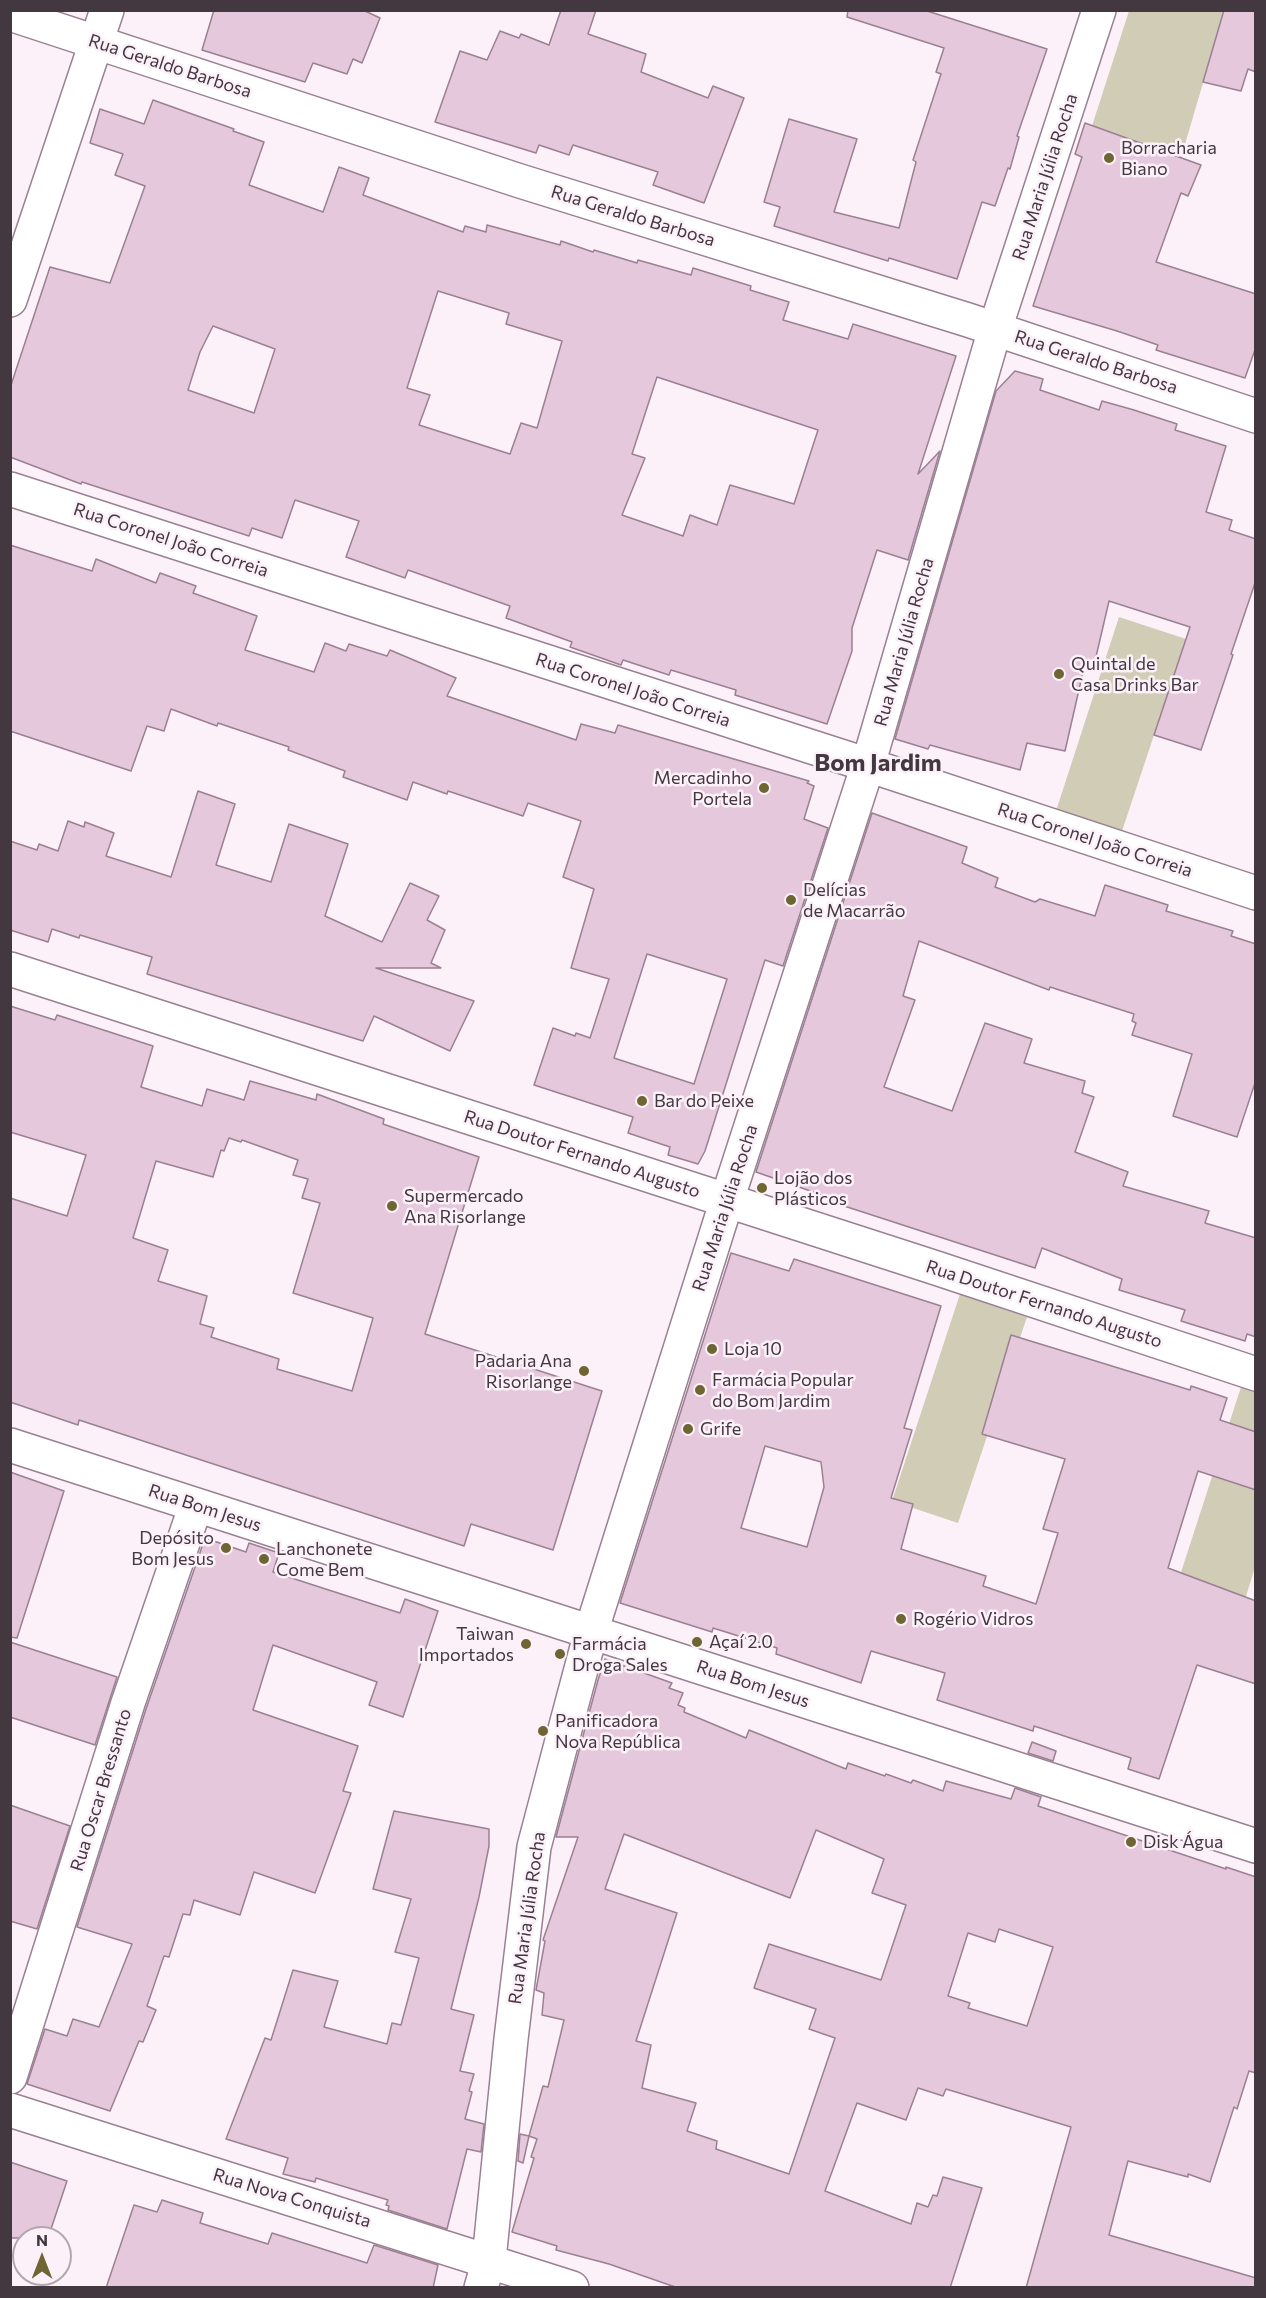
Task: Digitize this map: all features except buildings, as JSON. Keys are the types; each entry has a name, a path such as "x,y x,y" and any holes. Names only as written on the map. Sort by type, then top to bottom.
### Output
{"street":[{"path":"10,300 107,10"},
{"name":"Rua Maria Júlia Rocha","path":"485,2274 534,1847 591,1632 727,1200 868,765 995,329 1099,10"},
{"name":"Rua Geraldo Barbosa","path":"10,14 520,181 995,329 1256,416"},
{"name":"Rua Coronel João Correia","path":"10,489 868,765 1256,893"},
{"name":"Rua Doutor Fernando Augusto","path":"10,969 727,1200 1256,1374"},
{"name":"Rua Bom Jesus","path":"10,1445 1256,1846"},
{"name":"Rua Oscar Bressanto","path":"10,2077 128,1703 196,1505"},
{"name":"Rua Nova Conquista","path":"10,2110 485,2274 572,2288"}],"shaded area":[{"path":"1129,11 1224,11 1181,158 1092,126"},
{"path":"1119,617 1186,639 1121,834 1056,811"},
{"path":"960,1294 1027,1317 958,1523 892,1501"},
{"path":"1241,1387 1255,1392 1255,1567 1240,1616 1174,1594"}],"place":[{"name":"Borracharia Biano","path":"1109,158"},
{"name":"Quintal de Casa Drinks Bar","path":"1059,674"},
{"name":"Mercadinho Portela","path":"764,788"},
{"name":"Delícias de Macarrão","path":"791,900"},
{"name":"Bar do Peixe","path":"642,1101"},
{"name":"Lojão dos Plásticos","path":"762,1188"},
{"name":"Supermercado Ana Risorlange","path":"392,1206"},
{"name":"Loja 10","path":"712,1349"},
{"name":"Padaria Ana Risorlange","path":"584,1371"},
{"name":"Farmácia Popular do Bom Jardim","path":"700,1390"},
{"name":"Grife","path":"688,1429"},
{"name":"Depósito Bom Jesus","path":"226,1548"},
{"name":"Lanchonete Come Bem","path":"264,1559"},
{"name":"Rogério Vidros","path":"901,1619"},
{"name":"Açaí 2.0","path":"697,1642"},
{"name":"Taiwan Importados","path":"526,1644"},
{"name":"Farmácia Droga Sales","path":"560,1654"},
{"name":"Panificadora Nova República","path":"543,1731"},
{"name":"Disk Água","path":"1131,1842"}],"district":[{"name":"Bom Jardim","path":"878,763"}]}
